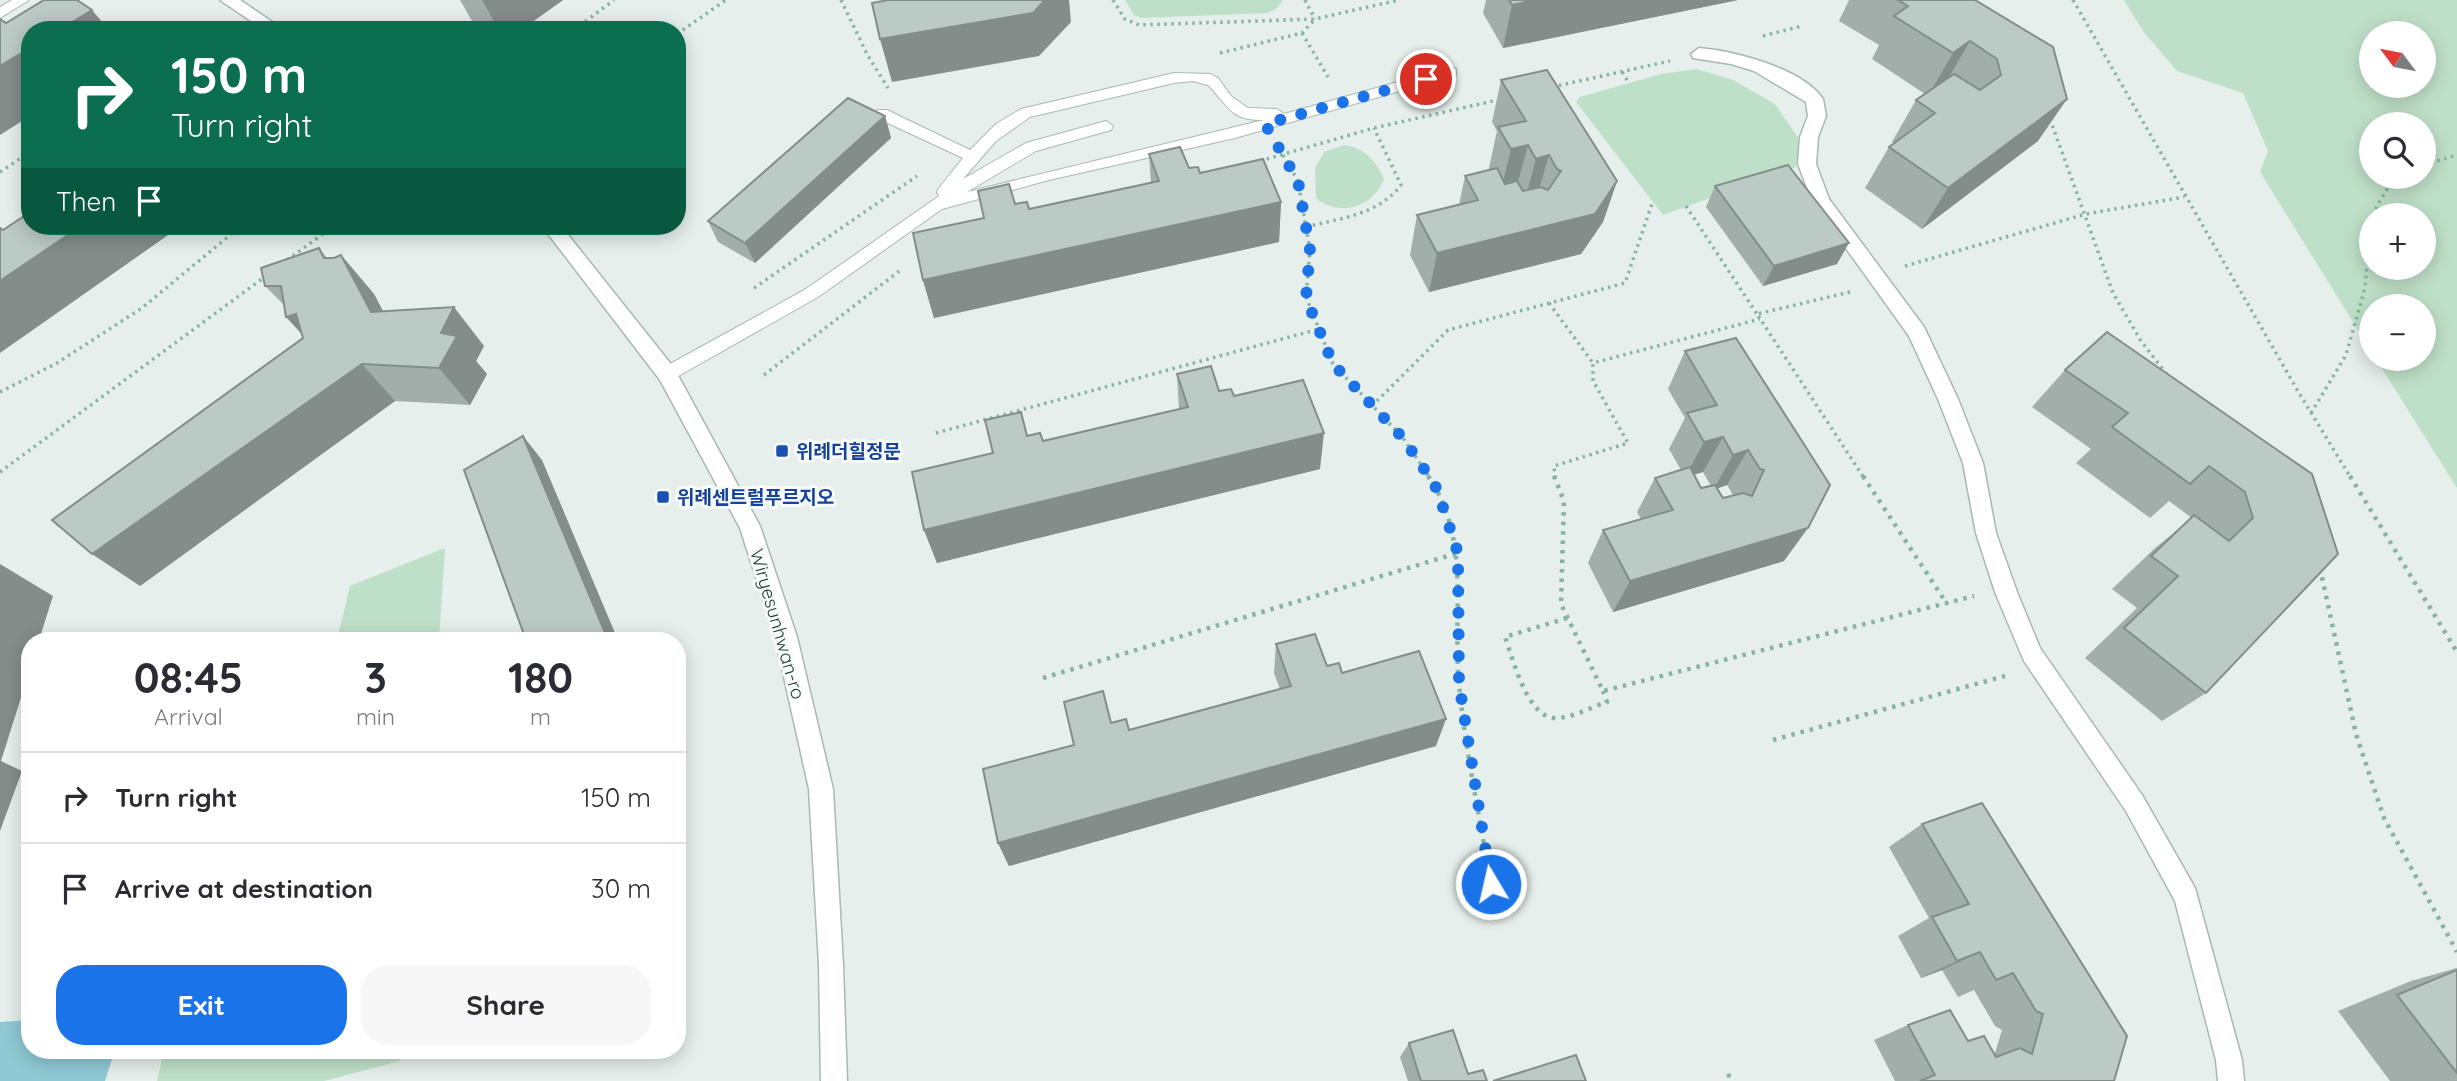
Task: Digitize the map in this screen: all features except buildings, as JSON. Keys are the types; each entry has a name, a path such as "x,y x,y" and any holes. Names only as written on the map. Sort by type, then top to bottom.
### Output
{"street":[{"path":"228,0 261,21"},
{"path":"1699,54 1729,55 1757,64 1794,84 1814,99 1817,116 1810,137 1807,164 1821,201 1917,332 1948,399 1973,463 1986,533 2032,654 2134,803 2186,897 2229,1060 2231,1081"},
{"name":"Wiryesunhwan-ro","path":"558,235 667,374 750,526 786,637 821,789 831,965 834,1081"}],"lane":[{"path":"0,13 22,0"},
{"path":"934,207 1265,124 1451,72"},
{"path":"934,207 993,133 1010,119 1026,113 1192,75 1208,77 1219,83 1230,104 1246,114 1298,113"},
{"path":"882,114 973,157"},
{"path":"667,374 812,293 968,183 1031,147 1106,126"}],"path":[{"path":"586,21 614,0"},
{"path":"686,28 726,0"},
{"path":"841,0 868,56 892,92"},
{"path":"1113,0 1125,19 1139,25 1315,19 1399,0"},
{"path":"1305,0 1315,19"},
{"path":"2073,0 2184,197 2311,413 2457,652"},
{"path":"1544,89 1699,54 1802,26"},
{"path":"1302,33 1327,72 1329,80"},
{"path":"1621,72 1629,83"},
{"path":"1257,162 1374,128 1504,98"},
{"path":"2046,110 2113,293 2141,341 2174,384"},
{"path":"1265,124 1298,181 1310,250 1306,298 1333,364 1403,438 1437,489 1458,553 1459,683 1491,884"},
{"path":"1306,227 1383,206 1394,197 1401,185 1398,174 1374,128"},
{"path":"2436,161 2457,155"},
{"path":"0,172 21,158"},
{"path":"753,289 927,169"},
{"path":"1592,363 1758,317 2086,215 2184,197"},
{"path":"1372,406 1448,330 1625,283 1653,201"},
{"path":"1686,206 1947,604"},
{"path":"0,392 57,363 142,308 230,235"},
{"path":"281,265 322,235"},
{"path":"764,375 912,262"},
{"path":"0,472 270,273"},
{"path":"2311,413 2346,355 2366,280"},
{"path":"1549,303 1592,363 1593,381 1628,443 1554,466 1554,476 1564,501 1561,604 1607,702 1554,718 1539,713 1531,703 1505,637 1567,618"},
{"path":"936,433 1319,329"},
{"path":"1043,678 1458,553"},
{"path":"2318,562 2326,587 2356,734 2384,818 2457,952"},
{"path":"1603,691 2005,588"},
{"path":"1773,740 2040,666"},
{"path":"1728,1073 1732,1081"}],"green space":[{"path":"1125,0 1283,0 1277,8 1268,13 1142,18 1134,15"},
{"path":"2124,0 2457,0 2457,488 2384,371 2436,371 2436,294 2359,294 2359,332 2260,172 2268,151 2243,93 2177,71 2143,31"},
{"path":"1697,69 1733,80 1775,104 1799,139 1796,167 1663,215 1576,102 1580,97 1661,74"},
{"path":"1344,145 1369,156 1384,179 1379,189 1364,203 1345,208 1325,204 1316,198 1315,168 1324,152"},
{"path":"445,548 440,632 339,632 350,586"},
{"path":"162,1059 400,1061 324,1081 157,1081"}],"water":[{"path":"21,1021 21,1059 112,1059 105,1081 0,1081 0,1022"}],"place":[{"name":"위례더힐정문","path":"782,451"},
{"name":"위례센트럴푸르지오","path":"663,497"}],"route":[{"path":"1426,79 1265,124 1298,181 1310,250 1306,298 1333,364 1403,438 1426,472 1437,489 1458,553 1459,683 1491,884"}]}
